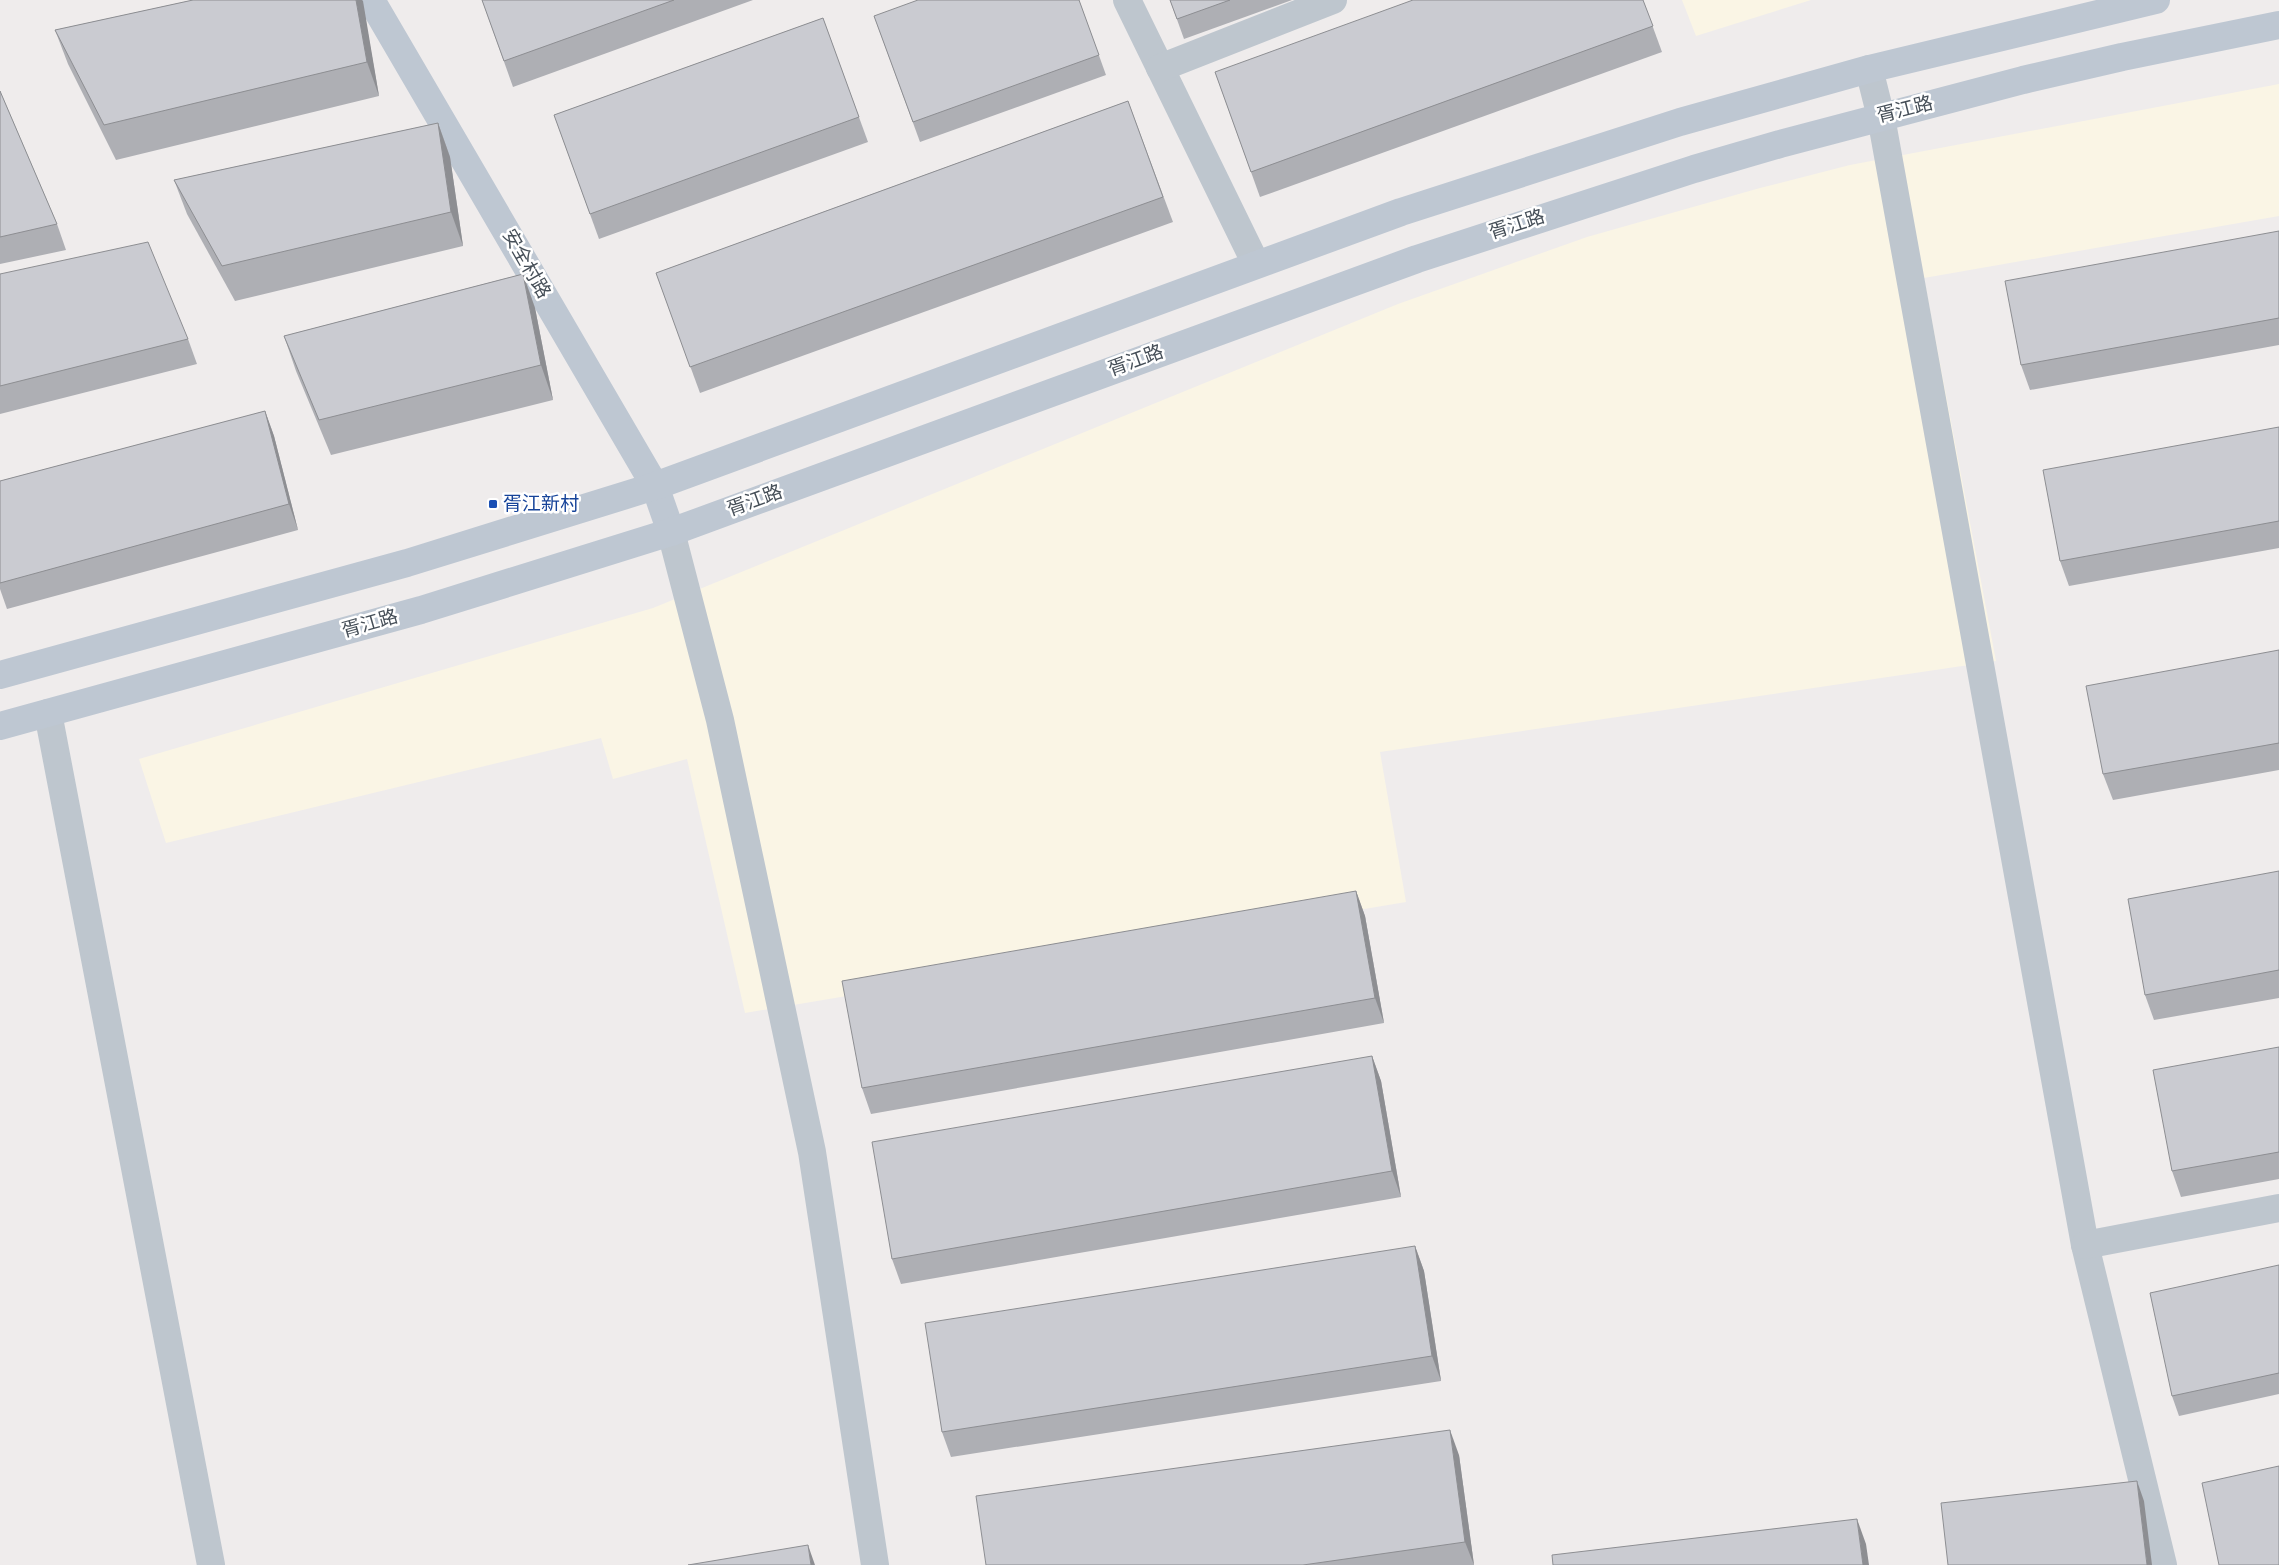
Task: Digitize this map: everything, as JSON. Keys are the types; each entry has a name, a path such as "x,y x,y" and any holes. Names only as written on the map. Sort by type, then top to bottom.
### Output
{"main road":[{"name":"安全村路","path":"372,0 655,486 671,532"},
{"path":"0,675 407,563 655,486 1401,212 1688,119 1869,68 2156,0"},
{"name":"胥江路","path":"0,726 421,610 671,532 1417,259 1676,175 1881,117 2122,57 2279,25"}],"street":[{"path":"1127,0 1256,264"},
{"path":"1160,68 1333,0"},
{"path":"1869,68 1881,117 2085,1245 2163,1565"},
{"path":"671,532 720,720 812,1152 875,1565"},
{"path":"48,713 212,1565"},
{"path":"2085,1245 2279,1208"}],"shaded area":[{"path":"1682,0 1811,0 1696,36"},
{"path":"2279,84 2279,216 1924,278 1996,661 1380,752 1406,902 745,1013 687,759 613,779 601,738 166,843 139,759 653,608 1398,304 1587,237 1760,188 1850,165"}],"building":[{"path":"193,0 356,0 367,62 104,125 55,30"},
{"path":"482,0 674,0 504,61"},
{"path":"918,0 1079,0 1099,55 913,122 874,16"},
{"path":"1170,0 1230,0 1177,19"},
{"path":"1413,0 1643,0 1653,26 1251,172 1215,72"},
{"path":"823,18 859,117 590,214 554,115"},
{"path":"0,91 57,224 0,237"},
{"path":"1128,101 1163,197 690,367 656,273"},
{"path":"438,123 451,212 222,266 174,180"},
{"path":"2279,231 2279,318 2021,365 2005,281"},
{"path":"148,242 188,339 0,386 0,274"},
{"path":"523,274 541,365 319,420 284,336"},
{"path":"265,411 289,504 0,583 0,481"},
{"path":"2279,427 2279,521 2060,561 2043,470"},
{"path":"2279,650 2279,743 2103,774 2086,686"},
{"path":"2279,871 2279,970 2145,995 2128,899"},
{"path":"1356,891 1375,998 862,1088 842,981"},
{"path":"2279,1047 2279,1152 2172,1171 2153,1070"},
{"path":"1372,1056 1392,1171 892,1259 872,1142"},
{"path":"1415,1246 1432,1356 942,1432 925,1323"},
{"path":"2279,1265 2279,1373 2172,1396 2150,1293"},
{"path":"1450,1430 1465,1542 1303,1565 986,1565 976,1496"},
{"path":"2279,1466 2279,1565 2219,1565 2202,1483"},
{"path":"2137,1481 2147,1565 1948,1565 1941,1503"},
{"path":"1857,1519 1863,1565 1553,1565 1552,1555"},
{"path":"808,1545 811,1565 688,1565"}],"place":[{"name":"胥江新村","path":"493,504"}]}
